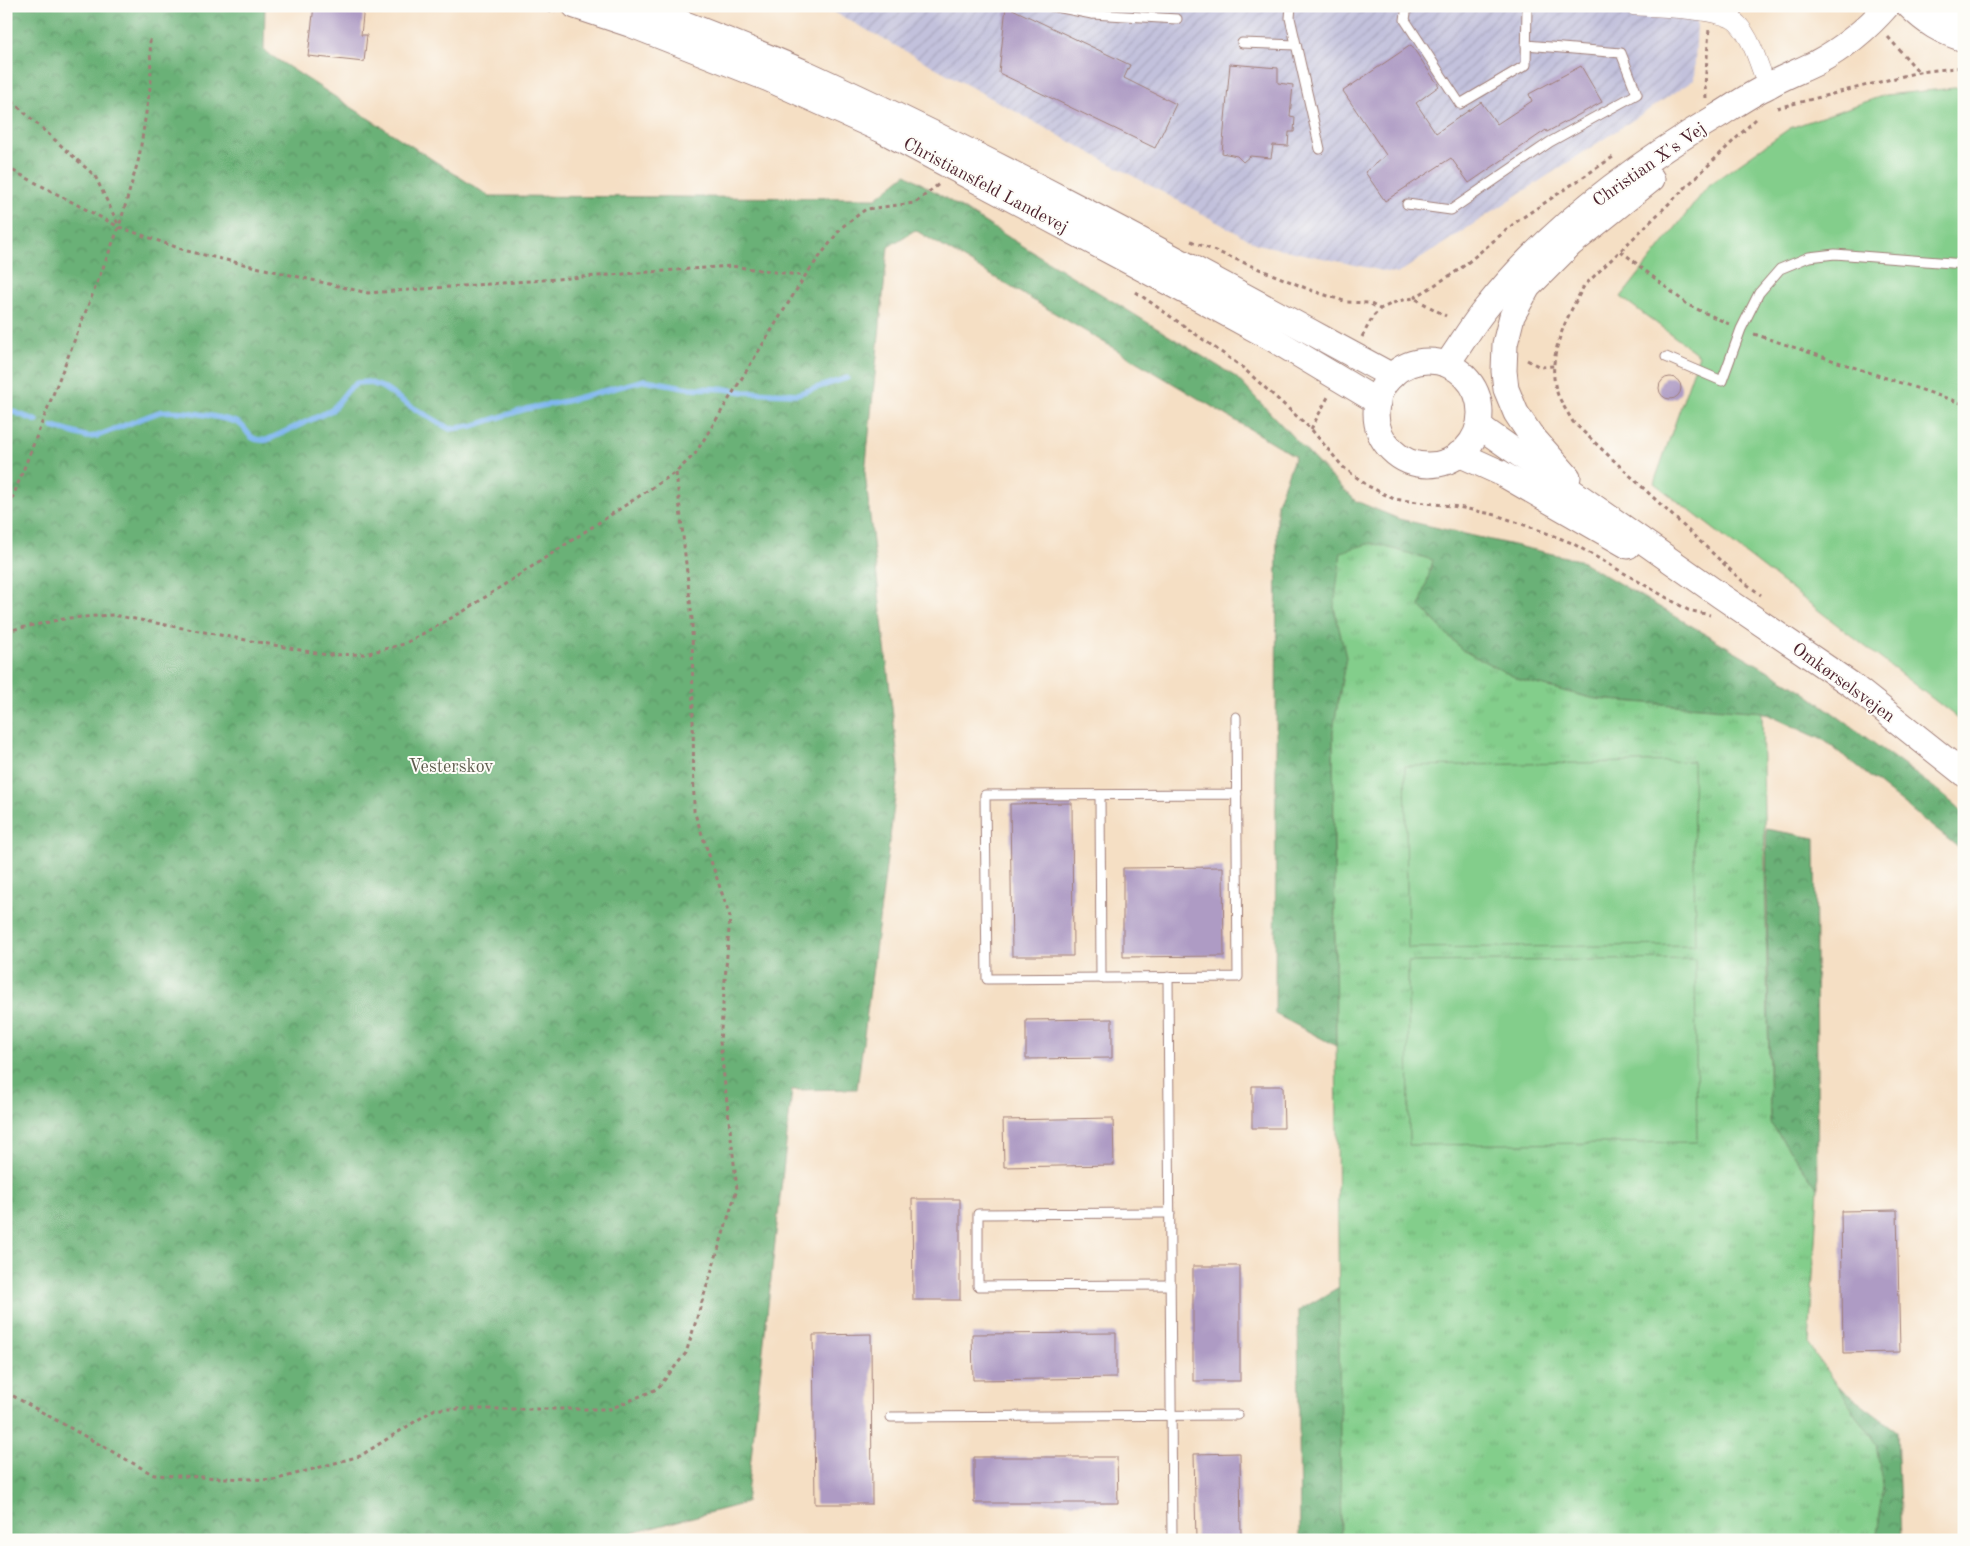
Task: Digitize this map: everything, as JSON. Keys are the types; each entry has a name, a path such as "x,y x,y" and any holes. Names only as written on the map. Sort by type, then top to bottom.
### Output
{"main road":[{"name":"Christiansfeld Landevej","path":"576,6 632,25 769,79 882,130 1273,339 1378,402"},
{"name":"Christiansfeld Landevej","path":"638,6 718,36 809,75 944,139 1062,199 1392,376"},
{"path":"1909,6 1924,21 1948,34 1964,39"},
{"path":"1941,6 1964,20"},
{"name":"Christian X's Vej","path":"1448,364 1485,308 1518,271 1561,229 1711,109 1771,97 1817,62 1847,43 1880,14"},
{"path":"1591,504 1530,434 1516,413 1506,389 1504,371 1505,344 1512,316 1528,287 1571,244 1650,180 1711,109"},
{"path":"1418,362 1438,362 1448,364 1465,376 1477,394 1480,415 1479,426 1471,442 1460,454 1440,463 1430,465 1410,461 1400,456 1386,442 1380,433 1378,423 1378,402 1383,388 1392,376 1408,365 1418,362"},
{"name":"Omkørselsvejen","path":"1479,426 1591,504 1716,606"},
{"name":"Omkørselsvejen","path":"1460,454 1501,473 1592,527 1716,606 1852,685 1964,774"}],"street":[{"path":"1633,6 1736,14 1747,34 1771,97"}],"lane":[{"path":"1051,6 1177,19"},
{"path":"1291,6 1290,18 1320,149"},
{"path":"1407,6 1405,20 1460,104 1526,65 1527,6"},
{"path":"1242,43 1296,45"},
{"path":"1407,204 1451,210 1550,142 1637,94 1621,53 1526,45"},
{"path":"1666,357 1722,382 1741,329 1758,293 1780,269 1809,257 1835,254 1964,264"},
{"path":"1236,717 1237,794 1238,977 987,979 986,796 1237,794"},
{"path":"1100,795 1101,978"},
{"path":"1168,977 1172,1540"},
{"path":"1170,1213 978,1214 978,1286 1170,1284"},
{"path":"891,1417 1238,1415"}],"path":[{"path":"1711,109 1705,86 1709,28 1716,13"},
{"path":"1880,14 1919,72"},
{"path":"6,514 119,226 139,158 151,81 150,36"},
{"path":"1771,97 1919,72 1964,67"},
{"path":"6,96 95,176 119,226"},
{"path":"1740,579 1573,422 1558,394 1554,366 1559,342 1569,314 1584,286 1755,120 1762,116"},
{"path":"6,167 119,226 187,251 368,293 731,266 805,276"},
{"path":"6,631 68,618 113,615 327,655 365,654 404,644 464,611 676,472 695,454 805,276 842,227 866,209 915,204 942,182"},
{"path":"1621,251 1688,305 1741,329 1964,404"},
{"path":"1283,278 1347,302 1369,303 1380,309"},
{"path":"1139,294 1242,367 1311,429 1343,467 1368,486 1394,499 1496,515 1572,543 1688,610 1716,606"},
{"path":"1360,340 1372,318 1380,309 1398,301 1414,298 1446,316"},
{"path":"1525,359 1540,367 1554,366"},
{"path":"1311,429 1330,393"},
{"path":"6,1392 154,1475 274,1480 360,1456 435,1409 610,1408 657,1389 686,1353 737,1188 720,1042 730,917 694,811 692,619 676,472"}],"shaded area":[{"path":"823,6 1698,6 1694,80 1397,274 1257,244"}],"green space":[{"name":"Vesterskov","path":"6,6 265,6 264,51 489,196 876,198 906,174 1236,377 1356,501 1399,519 1579,560 1803,691 1936,789 1964,813 1964,852 1825,741 1762,712 1595,699 1520,680 1462,650 1420,606 1334,607 1346,657 1333,731 1336,1046 1275,1014 1277,503 1295,456 915,230 888,247 865,473 899,768 857,1089 792,1090 746,1503 606,1540 6,1540"},
{"path":"1964,87 1964,723 1654,483 1699,355 1621,297 1709,185 1790,128 1885,95"},
{"path":"1371,543 1433,560 1420,606 1462,650 1520,680 1595,699 1762,712 1770,1123 1818,1189 1809,1345 1876,1443 1883,1493 1876,1540 1341,1540 1333,731 1346,657 1334,607 1341,552"},
{"path":"1693,761 1695,945 1408,948 1405,766"},
{"path":"1766,829 1815,838 1818,1189 1770,1123"},
{"path":"1695,959 1697,1142 1409,1145 1408,962"},
{"path":"1339,1287 1341,1540 1300,1540 1298,1311"},
{"path":"1838,1387 1897,1431 1901,1540 1876,1540 1883,1493"}],"building":[{"path":"314,6 364,6 361,35 367,35 364,62 308,56"},
{"path":"1006,6 1130,65 1124,78 1176,104 1155,148 999,73"},
{"path":"1411,45 1439,86 1416,103 1436,133 1481,102 1497,124 1532,101 1529,94 1581,66 1602,102 1547,132 1546,130 1469,183 1451,158 1385,201 1365,172 1386,155 1343,91"},
{"path":"1230,64 1278,68 1278,83 1293,85 1290,116 1295,117 1294,132 1289,132 1288,146 1273,145 1271,158 1250,156 1243,162 1237,156 1222,153"},
{"path":"1670,377 1680,384 1681,388 1674,398 1670,399 1660,392 1659,388 1666,378"},
{"path":"1072,803 1073,956 1012,956 1010,804"},
{"path":"1223,867 1224,956 1123,957 1123,868"},
{"path":"1112,1019 1112,1058 1026,1059 1026,1020"},
{"path":"1252,1086 1283,1086 1284,1128 1252,1128"},
{"path":"1113,1118 1114,1165 1004,1167 1003,1120"},
{"path":"912,1199 960,1199 960,1300 913,1300"},
{"path":"1897,1210 1900,1352 1843,1353 1841,1211"},
{"path":"1193,1266 1240,1266 1240,1381 1193,1381"},
{"path":"1116,1333 1116,1378 973,1380 972,1334"},
{"path":"871,1334 872,1504 815,1504 813,1335"},
{"path":"1240,1453 1241,1540 1196,1540 1194,1454"},
{"path":"974,1457 1117,1457 1118,1503 974,1503"}],"waterway":[{"path":"53,427 88,437 97,436 159,412 177,411 208,415 236,422 244,427 254,439 267,440 332,410 348,390 357,383 368,382 382,387 450,429 472,426 526,409 566,401 645,380 689,388 797,394 847,378"},
{"path":"6,409 37,421"}]}
